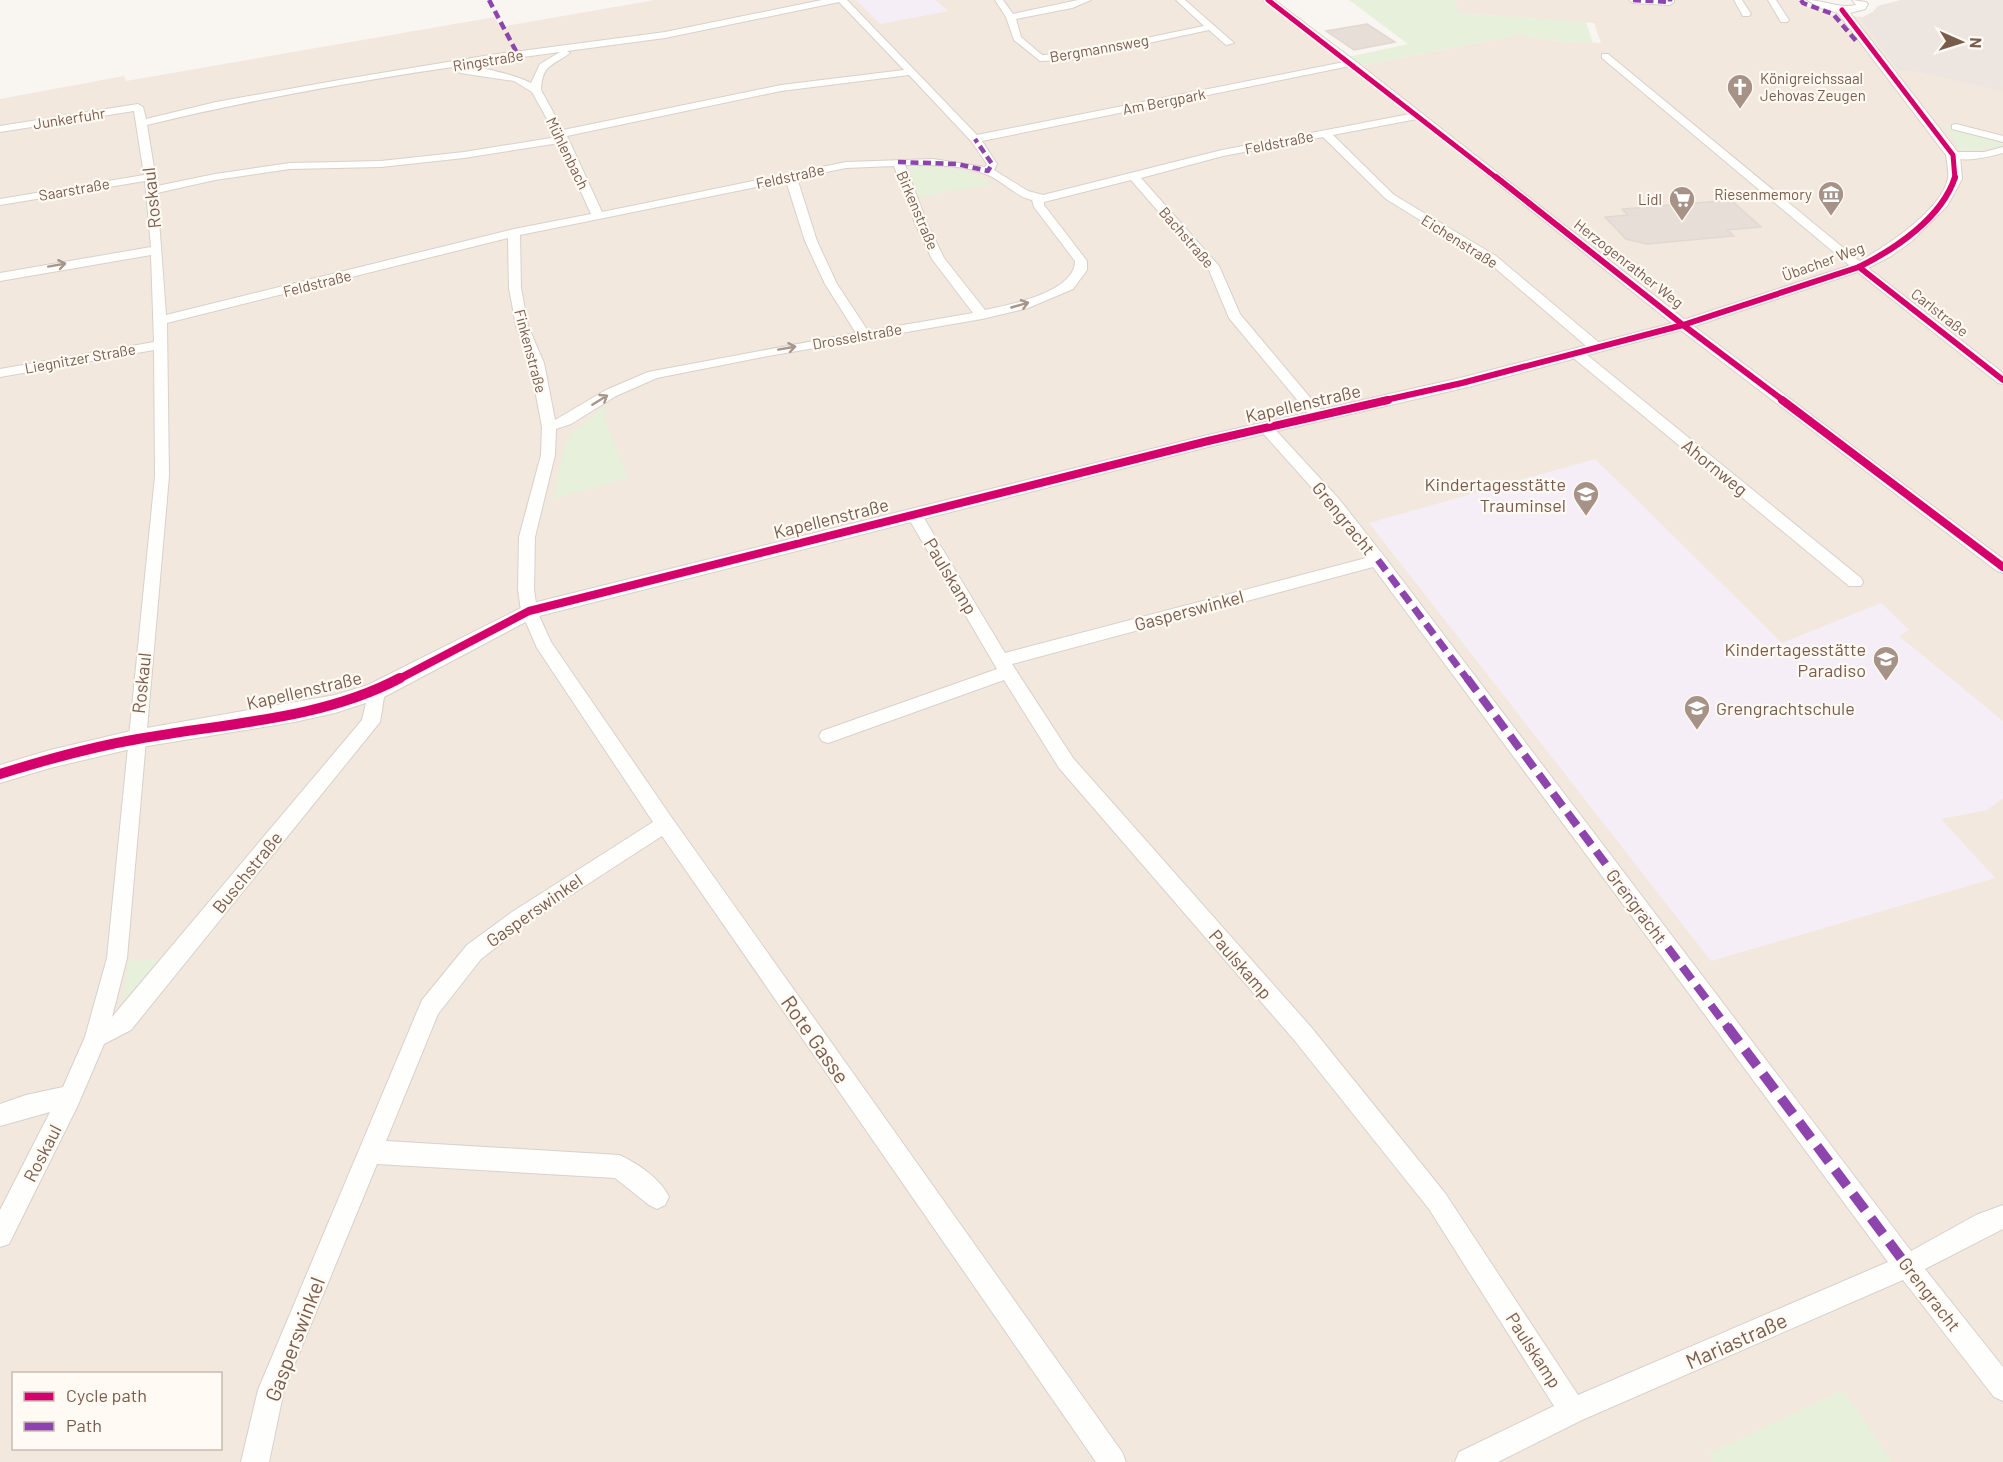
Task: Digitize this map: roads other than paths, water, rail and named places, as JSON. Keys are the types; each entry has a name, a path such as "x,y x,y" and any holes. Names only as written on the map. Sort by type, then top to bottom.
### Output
{"street":[{"name":"Ringstraße","path":"142,123 216,105 345,82 490,58 579,48 665,34 835,0"},
{"path":"842,0 975,139 992,164 988,171"},
{"name":"Bergmannsweg","path":"999,0 1011,17 1017,38 1040,58 1069,57 1210,27"},
{"path":"1011,17 1069,6 1087,0"},
{"path":"1180,0 1229,43"},
{"name":"Herzogenrather Weg","path":"1268,0 1352,63 1683,325 2003,567"},
{"path":"1634,0 1670,2 1670,0"},
{"path":"1738,0 1746,14"},
{"path":"1772,0 1784,20"},
{"path":"1813,0 1823,6 1842,10 1857,9 1862,4 1860,0"},
{"path":"1842,10 1953,154 1984,155 2003,150"},
{"path":"536,90 536,79 541,67 550,58 579,48"},
{"name":"Carlstraße","path":"1605,56 1859,267 2003,380"},
{"name":"Am Bergpark","path":"975,139 1352,63"},
{"path":"434,69 499,74 517,79 536,90"},
{"path":"151,192 215,177 290,166 381,164 464,155 781,88 912,72"},
{"name":"Mühlenbach","path":"536,90 562,136 598,216"},
{"name":"Roskaul","path":"0,1235 70,1097 96,1037 117,958 135,739 162,476 164,428 162,320 157,250 142,123 138,107"},
{"name":"Junkerfuhr","path":"0,129 138,107"},
{"name":"Feldstraße","path":"162,320 514,233 846,165 898,162 957,164 988,171 1023,192 1038,198 1057,196 1222,153 1418,116"},
{"path":"1956,128 2003,139"},
{"name":"Eichenstraße","path":"1325,133 1390,196 1492,259 1597,348"},
{"name":"Übacher Weg","path":"1683,325 1859,267 1907,238 1942,202 1955,179 1953,154"},
{"name":"Birkenstraße","path":"898,162 921,223 938,259 982,315"},
{"path":"790,176 811,241 831,284 864,335"},
{"name":"Saarstraße","path":"0,202 149,177"},
{"name":"Bachstraße","path":"1134,177 1215,269 1234,315 1318,416"},
{"name":"Drosselstraße","path":"549,427 566,421 611,393 653,375 713,362 982,315 1024,305 1069,286 1081,270 1082,261 1038,205 1038,198"},
{"name":"Finkenstraße","path":"514,233 515,288 522,326 537,363 549,427 548,455 527,537 528,611"},
{"path":"0,277 157,250"},
{"name":"Kapellenstraße","path":"0,774 50,759 135,739 335,704 376,691 528,611 1266,428 1462,383 1683,325"},
{"name":"Liegnitzer Straße","path":"0,373 161,345"},
{"name":"Ahornweg","path":"1575,353 1855,582"},
{"name":"Grengracht","path":"1266,428 1334,503 1378,560 1907,1266 2003,1388"},
{"name":"Paulskamp","path":"914,514 1004,667 1066,763 1303,1034 1437,1201 1573,1411"},
{"name":"Gasperswinkel","path":"828,736 1004,667 1378,560"},
{"name":"Rote Gasse","path":"528,611 543,644 665,824 1112,1462"},
{"name":"Buschstraße","path":"96,1037 123,1023 370,722 376,691"},
{"name":"Gasperswinkel","path":"255,1462 271,1390 430,1007 474,952 519,918 665,824"},
{"path":"0,1115 26,1106 70,1097"},
{"path":"370,1152 620,1167 657,1197"},
{"name":"Mariastraße","path":"1469,1462 1573,1411 1907,1266 1984,1224 2003,1217"}],"place":[{"name":"Königreichssaal Jehovas Zeugen","path":"1740,110"},
{"name":"Riesenmemory","path":"1831,217"},
{"name":"Lidl","path":"1682,222"},
{"name":"Kindertagesstätte Trauminsel","path":"1586,517"},
{"name":"Kindertagesstätte Paradiso","path":"1886,682"},
{"name":"Grengrachtschule","path":"1697,731"}]}
